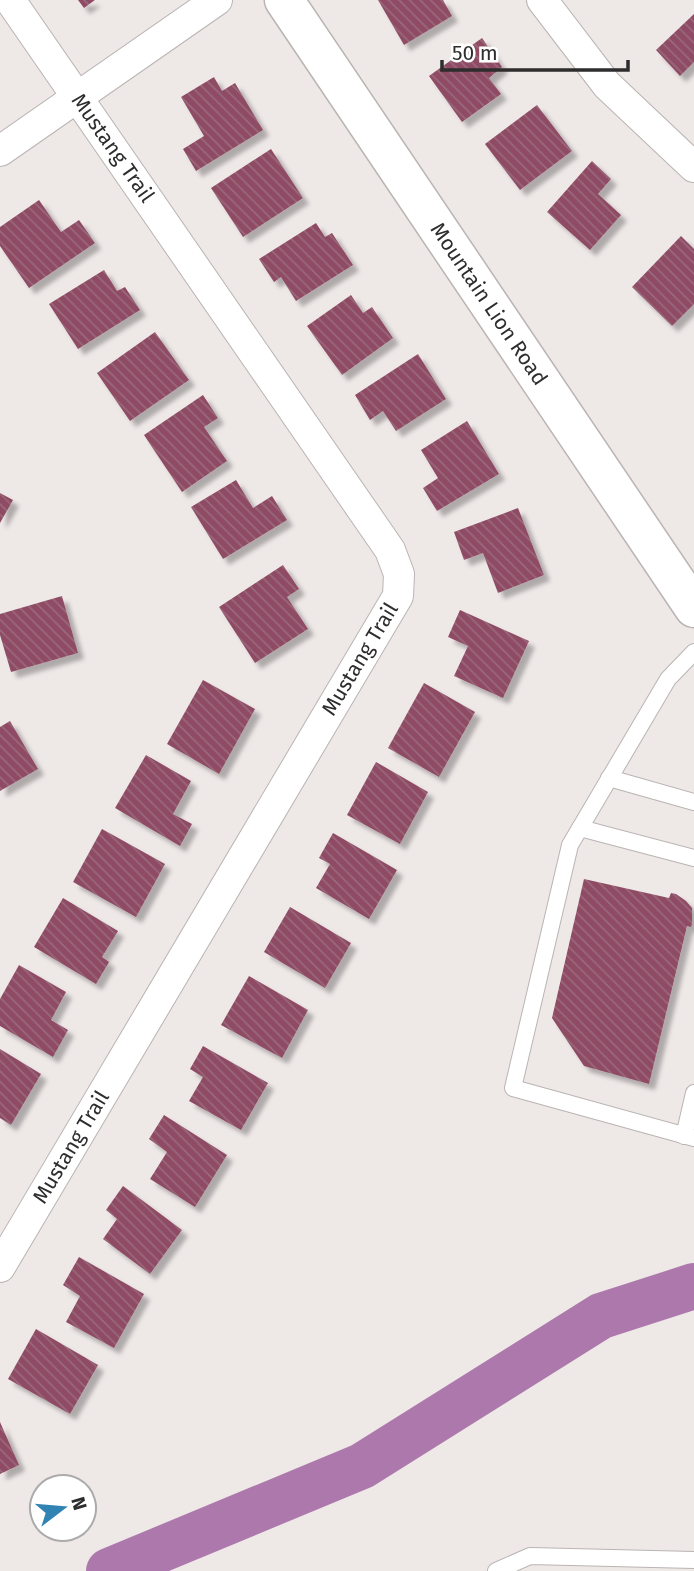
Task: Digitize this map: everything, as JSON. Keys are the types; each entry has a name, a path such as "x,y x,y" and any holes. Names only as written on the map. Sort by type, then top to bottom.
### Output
{"street":[{"name":"Mustang Trail","path":"0,1266 398,596 399,574 390,550 10,0"},
{"path":"0,151 217,0"},
{"name":"Mountain Lion Road","path":"284,0 690,593"},
{"path":"542,0 607,85 694,167"}],"lane":[{"path":"694,652 668,679 570,845 513,1088 689,1137 694,1093"},
{"path":"610,778 694,802"},
{"path":"580,828 694,858"},
{"path":"496,1571 530,1556 619,1565 694,1560"}],"building":[{"path":"78,0 95,0 84,8"},
{"path":"378,0 443,0 452,16 404,45"},
{"path":"694,14 694,62 680,76 656,50"},
{"path":"482,38 502,67 489,78 501,94 462,122 429,76"},
{"path":"214,77 222,91 235,83 263,130 196,171 183,149 204,136 181,97"},
{"path":"537,105 572,151 520,190 485,144"},
{"path":"271,149 303,198 243,237 211,188"},
{"path":"592,161 611,179 598,194 621,215 590,250 547,212"},
{"path":"39,200 61,232 79,220 95,243 29,288 0,246 0,227"},
{"path":"316,223 325,237 332,233 353,265 296,301 281,277 274,282 259,259"},
{"path":"681,236 694,249 694,304 672,326 632,287"},
{"path":"104,270 117,291 125,287 140,310 78,349 49,304"},
{"path":"351,295 363,313 372,307 393,338 342,375 307,326"},
{"path":"155,332 189,380 130,421 97,373"},
{"path":"418,354 446,399 396,431 383,411 370,420 355,395"},
{"path":"203,395 218,418 204,427 227,461 182,492 144,435"},
{"path":"467,421 499,474 437,511 423,488 438,478 421,450"},
{"path":"236,480 253,508 272,496 287,520 223,559 191,507"},
{"path":"0,493 13,500 0,523"},
{"path":"518,508 544,575 498,593 483,553 464,560 454,532"},
{"path":"283,565 299,589 287,597 308,629 255,663 219,607"},
{"path":"62,596 78,653 11,672 0,635 0,614"},
{"path":"460,610 529,641 503,698 454,676 468,646 448,637"},
{"path":"203,680 255,709 219,774 167,744"},
{"path":"424,683 475,712 439,777 388,748"},
{"path":"10,721 38,769 0,791 0,727"},
{"path":"146,755 191,781 173,814 192,824 180,846 115,808"},
{"path":"376,762 428,792 400,844 347,815"},
{"path":"102,829 165,864 136,917 73,882"},
{"path":"333,833 397,870 369,919 316,888 330,864 319,858"},
{"path":"584,879 669,898 671,893 676,894 692,908 692,924 691,927 687,926 649,1084 584,1066 552,1018"},
{"path":"63,898 118,931 102,957 109,962 96,984 34,947"},
{"path":"290,907 351,943 325,988 264,952"},
{"path":"19,965 66,992 51,1020 68,1030 53,1057 0,1026 0,999"},
{"path":"249,976 308,1010 282,1058 221,1025"},
{"path":"203,1046 268,1083 241,1130 189,1101 203,1077 190,1069"},
{"path":"0,1049 41,1074 11,1125 0,1118"},
{"path":"164,1115 227,1155 195,1207 150,1179 167,1152 149,1139"},
{"path":"123,1186 182,1230 150,1274 103,1239 117,1219 106,1210"},
{"path":"79,1257 144,1294 114,1348 66,1322 80,1296 63,1285"},
{"path":"36,1329 98,1365 70,1414 8,1379"},
{"path":"0,1422 19,1465 0,1474"}],"waterway":[{"path":"109,1571 362,1466 601,1316 694,1286"}]}
